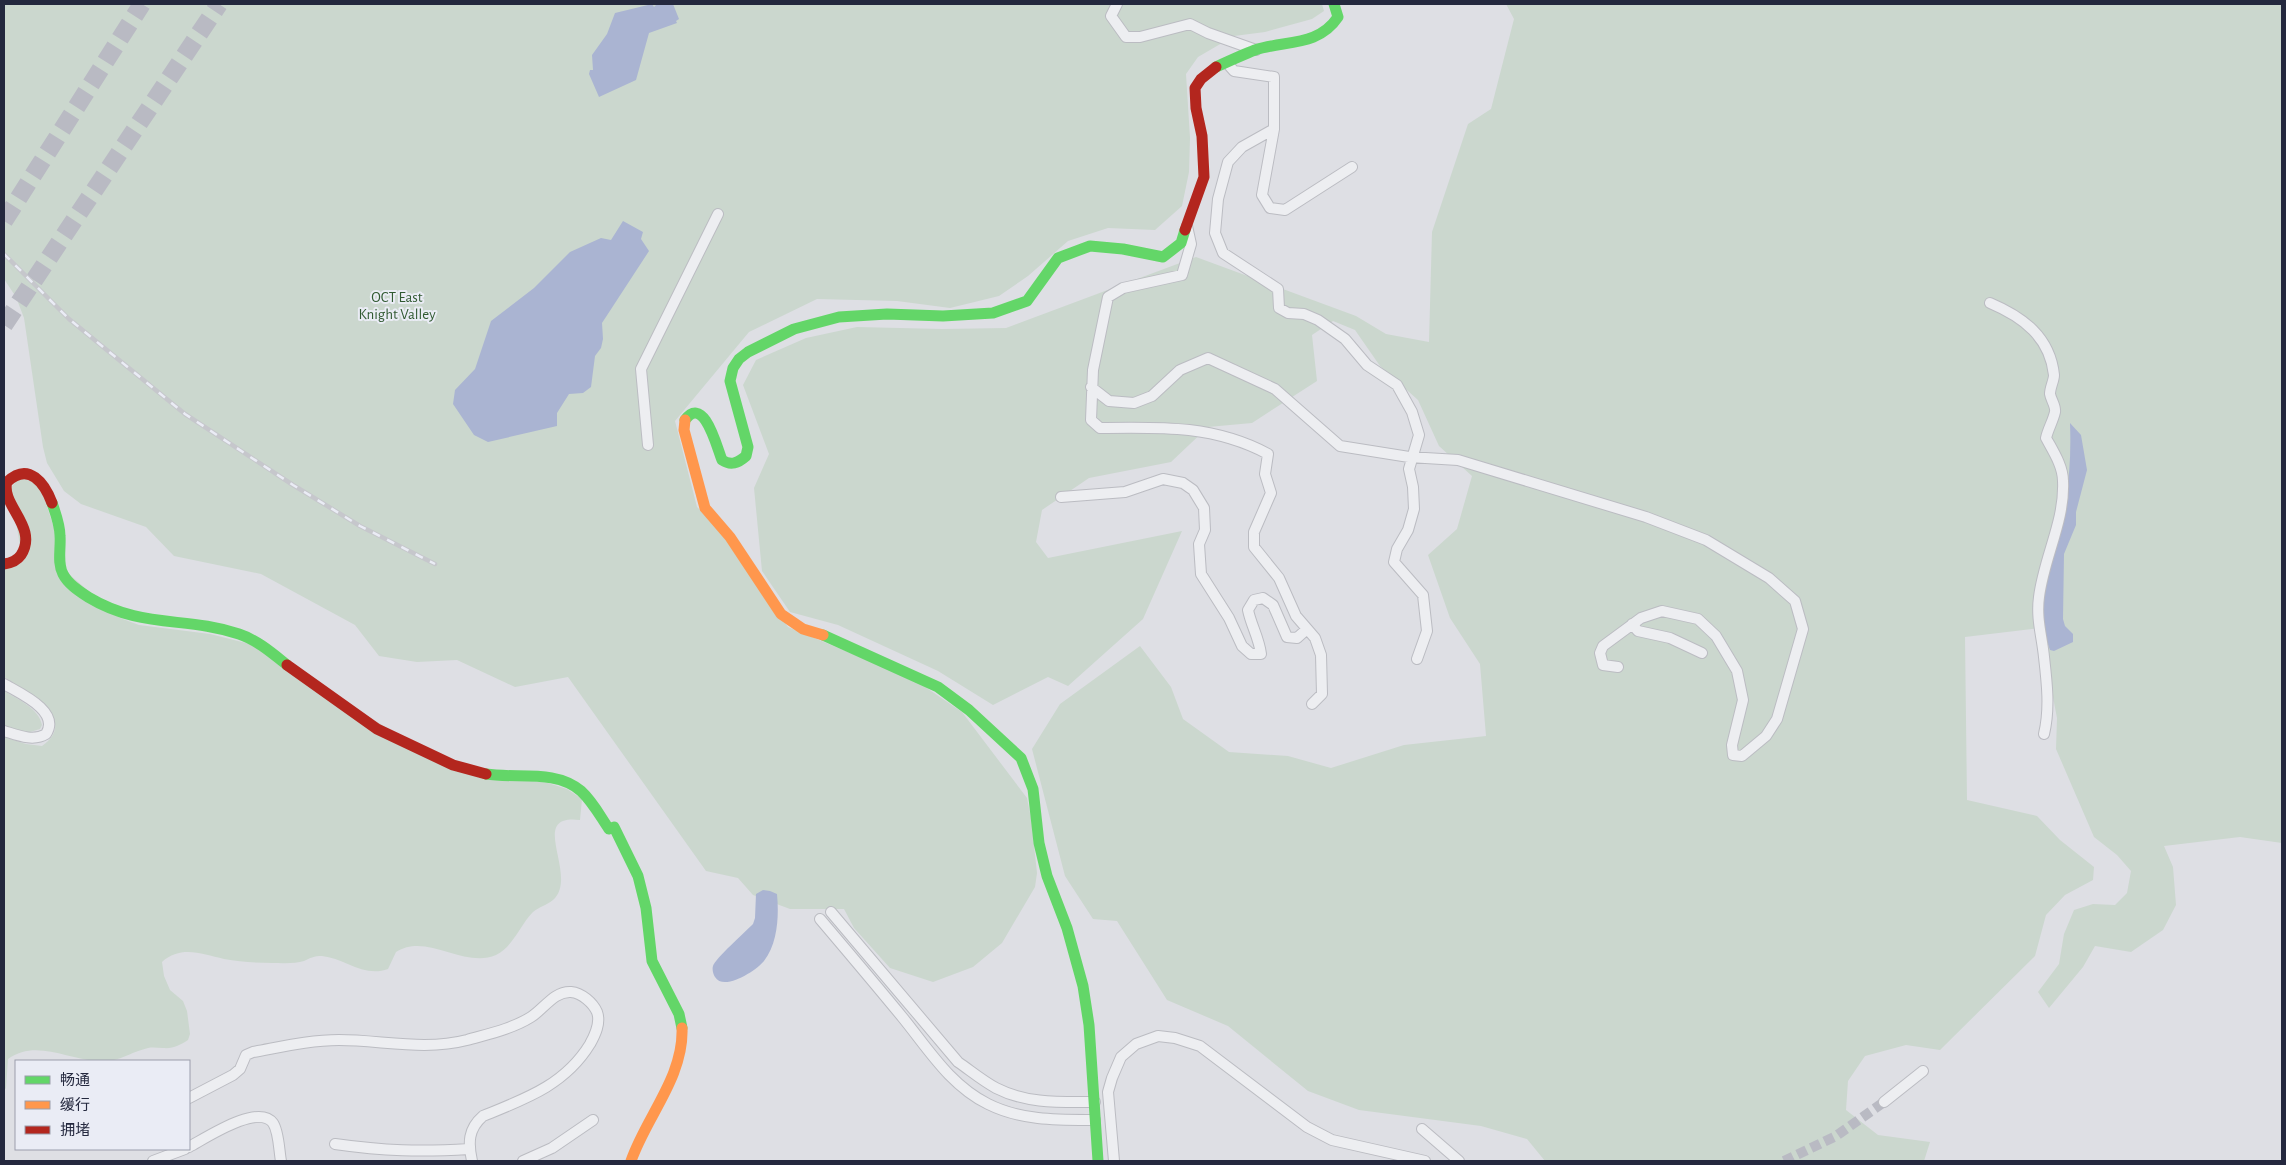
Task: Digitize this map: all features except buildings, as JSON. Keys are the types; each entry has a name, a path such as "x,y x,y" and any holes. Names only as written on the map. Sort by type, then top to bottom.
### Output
{"street":[{"path":"1117,4 1111,16 1126,37 1140,37 1190,24 1208,34 1256,50"},
{"path":"1098,1161 1090,1025 1081,977 1067,928 1047,876 1039,842 1033,789 1021,758 969,710 938,687 832,638 803,629 781,614 730,537 705,508 686,438 684,422 688,415 694,413 702,415 708,422 722,460 730,464 737,463 746,456 748,448 736,410 730,381 733,368 739,359 748,352 794,329 839,317 887,314 943,316 993,313 1027,301 1058,258 1090,246 1123,249 1163,257 1181,242 1204,177 1202,136 1196,108 1195,88 1201,79 1227,63 1256,50 1301,42 1330,29 1338,17 1334,4"},
{"path":"1227,63 1234,71 1274,77 1274,129 1262,195 1270,208 1285,210 1352,167"},
{"path":"1274,129 1242,148 1228,162 1218,199 1215,233 1224,253 1278,290 1279,308 1288,314 1304,314 1318,320 1346,340 1367,365 1397,385 1412,412 1419,435 1409,469 1413,487 1414,510 1408,530 1397,549 1394,562 1423,595 1427,631 1417,659"},
{"path":"648,445 641,370 718,214"},
{"path":"1187,226 1191,244 1182,275 1123,288 1108,297 1093,370 1091,420 1100,428 1186,428 1236,440 1268,454 1265,474 1271,493 1254,532 1254,547 1279,578 1296,616 1315,638 1321,655 1322,694 1312,704"},
{"path":"1990,303 2023,322 2037,334 2046,345 2052,362 2054,378 2050,393 2056,411 2046,438 2064,479 2063,500 2039,597 2038,631 2044,657 2047,697 2047,720 2044,734"},
{"path":"1091,387 1109,401 1134,402 1152,396 1180,370 1208,358 1274,388 1340,446 1412,457 1458,460 1646,517 1706,540 1769,578 1795,601 1803,629 1778,719 1766,736 1742,756 1733,755 1732,744 1743,700 1737,671 1716,636 1698,619 1662,611 1632,624 1603,646 1600,653 1603,665 1618,667"},
{"path":"4,564 16,561 22,554 26,538 24,529 5,496 4,488 8,480 16,475 26,473 33,475 40,481 54,510 60,531 62,572 66,579 103,606 143,620 238,634 264,648 355,715 390,736 468,770 499,776 556,779 578,788 609,829 614,827 632,860 644,896 653,962 681,1020 681,1044 674,1074 631,1161"},
{"path":"1061,497 1125,492 1163,479 1183,483 1193,490 1204,508 1205,530 1200,544 1201,574 1230,618 1242,646 1251,654 1261,654 1259,639 1251,624 1248,610 1254,600 1263,598 1273,604 1287,637 1297,638 1307,628"},
{"path":"1632,624 1638,632 1670,638 1702,653"},
{"path":"4,684 41,708 48,716 50,724 46,734 41,738 20,736 4,731"},
{"path":"831,912 958,1062 976,1075 997,1088 1031,1099 1046,1102 1095,1102"},
{"path":"820,920 904,1018 946,1074 972,1094 988,1104 1027,1117 1045,1120 1095,1120"},
{"path":"190,1097 233,1075 240,1069 246,1055 253,1052 321,1041 417,1045 451,1043 498,1031 524,1021 560,993 575,993 588,1000 598,1015 598,1024 594,1038 578,1062 547,1087 482,1116 474,1124 470,1134 472,1161"},
{"path":"1114,1161 1108,1092 1112,1078 1121,1057 1136,1044 1158,1036 1175,1038 1200,1046 1307,1127 1332,1140 1425,1161"},
{"path":"1884,1102 1923,1072"},
{"path":"190,1146 246,1118 257,1116 267,1118 274,1124 281,1161"},
{"path":"522,1161 552,1148 593,1120"},
{"path":"1422,1129 1460,1161"},
{"path":"1092,1161 1096,1142"},
{"path":"336,1144 415,1152 470,1149"},
{"path":"153,1161 182,1150"}],"green space":[{"name":"OCT East Knight Valley","path":"4,4 1322,4 1324,11 1312,19 1265,32 1234,36 1198,57 1186,74 1190,138 1189,172 1182,206 1155,230 1108,228 1068,241 1028,276 999,296 950,308 897,301 817,299 749,332 675,421 697,507 714,523 788,627 915,680 962,712 1027,798 1037,873 1035,887 1002,943 973,967 933,982 890,968 854,928 844,909 790,909 753,895 738,878 706,871 568,677 515,687 457,660 417,662 379,656 355,625 261,574 174,556 146,527 81,504 64,491 47,463 24,318 16,297 4,279"},
{"path":"1506,4 2282,4 2282,843 2240,837 2164,846 2173,867 2176,905 2163,930 2131,952 2095,946 2083,967 2049,1008 2038,992 2059,964 2064,934 2074,910 2093,904 2115,905 2127,893 2131,871 2117,855 2094,837 2056,749 2057,718 2051,687 2050,666 2041,628 1965,637 1967,800 2037,816 2060,840 2094,867 2093,880 2065,895 2046,915 2035,956 1940,1050 1906,1045 1865,1056 1848,1081 1846,1110 1878,1135 1930,1142 1924,1161 1545,1161 1527,1139 1481,1126 1359,1110 1308,1091 1228,1026 1167,1000 1117,921 1093,919 1065,876 1032,749 1060,704 1140,646 1171,687 1183,719 1229,752 1288,756 1331,768 1404,745 1486,736 1480,664 1450,618 1428,555 1457,529 1472,476 1439,446 1418,400 1380,366 1355,330 1333,321 1312,335 1317,381 1252,423 1208,427 1171,462 1089,478 1042,510 1036,542 1048,558 1182,531 1143,619 1068,686 1048,677 993,705 938,671 838,625 790,612 762,571 754,488 769,454 743,385 756,360 806,338 857,327 1006,328 1196,257 1356,316 1386,334 1429,342 1432,232 1468,124 1491,109 1514,19"},
{"path":"19,477 40,485 54,528 56,563 120,618 139,625 210,634 250,644 459,772 548,783 567,789 582,799 580,820 564,820 557,826 555,836 561,876 560,889 553,900 533,912 507,947 496,955 484,958 471,958 420,946 408,947 396,952 388,969 371,971 322,956 297,963 267,963 230,960 192,952 177,954 162,962 164,976 170,990 183,1001 187,1011 190,1034 188,1040 173,1047 148,1048 115,1060 86,1060 40,1050 18,1053 8,1059 6,1088 4,1091 4,737 26,744 42,746 52,736 55,726 52,716 46,707 25,690 4,677 4,570 23,562 10,489"},
{"path":"4,691 27,705 37,714 42,725 40,729 27,733 4,726"}],"water":[{"path":"652,4 654,7 657,4 673,4 679,19 676,21 677,23 649,33 636,80 599,97 589,74 590,70 593,70 592,55 607,34 615,13"},
{"path":"623,221 643,232 641,239 649,251 602,323 603,339 601,348 595,356 591,387 583,393 569,394 557,413 557,426 488,442 474,435 453,404 455,390 475,369 491,321 534,288 570,252 601,238 611,240"},
{"path":"2070,423 2081,435 2087,470 2076,512 2076,525 2064,554 2063,619 2065,626 2073,634 2073,642 2054,651 2050,650 2045,632 2044,595 2067,493 2070,463"},
{"path":"763,890 777,894 778,911 775,937 769,954 760,965 748,974 733,981 719,981 715,977 713,966 724,952 753,924 756,894"}],"tunnel":[{"path":"4,221 142,4"},
{"path":"4,325 219,4"},
{"path":"1784,1161 1836,1136 1884,1102"}],"railway":[{"path":"4,254 69,319 185,414 293,485 360,526 435,564"}],"traffic: fast":[{"path":"1216,67 1255,50 1300,41 1321,33 1330,27 1338,17 1334,4"},
{"path":"685,420 692,414 698,414 704,418 713,435 722,460 728,463 737,462 746,456 748,447 730,381 733,368 739,359 748,352 794,329 839,317 887,314 943,316 993,313 1027,301 1058,258 1090,246 1123,249 1163,257 1181,243 1185,230"},
{"path":"52,503 59,528 61,570 68,581 88,597 126,614 200,625 239,634 258,643 287,665"},
{"path":"823,635 938,687 969,710 1021,758 1033,789 1039,843 1047,876 1067,928 1083,986 1089,1025 1098,1161"},
{"path":"486,774 548,777 571,784 589,800 609,829 614,827 638,876 646,908 652,961 679,1014 682,1028"}],"traffic: slow":[{"path":"685,420 684,430 705,508 730,537 781,614 803,629 823,635"},
{"path":"631,1161 671,1080 681,1046 682,1028"}],"traffic: jam":[{"path":"1185,230 1204,177 1202,136 1196,108 1195,88 1201,79 1216,67"},
{"path":"4,564 18,559 25,545 23,526 6,491 7,482 15,476 29,474 40,482 52,503"},
{"path":"287,665 377,729 453,765 486,774"}]}
